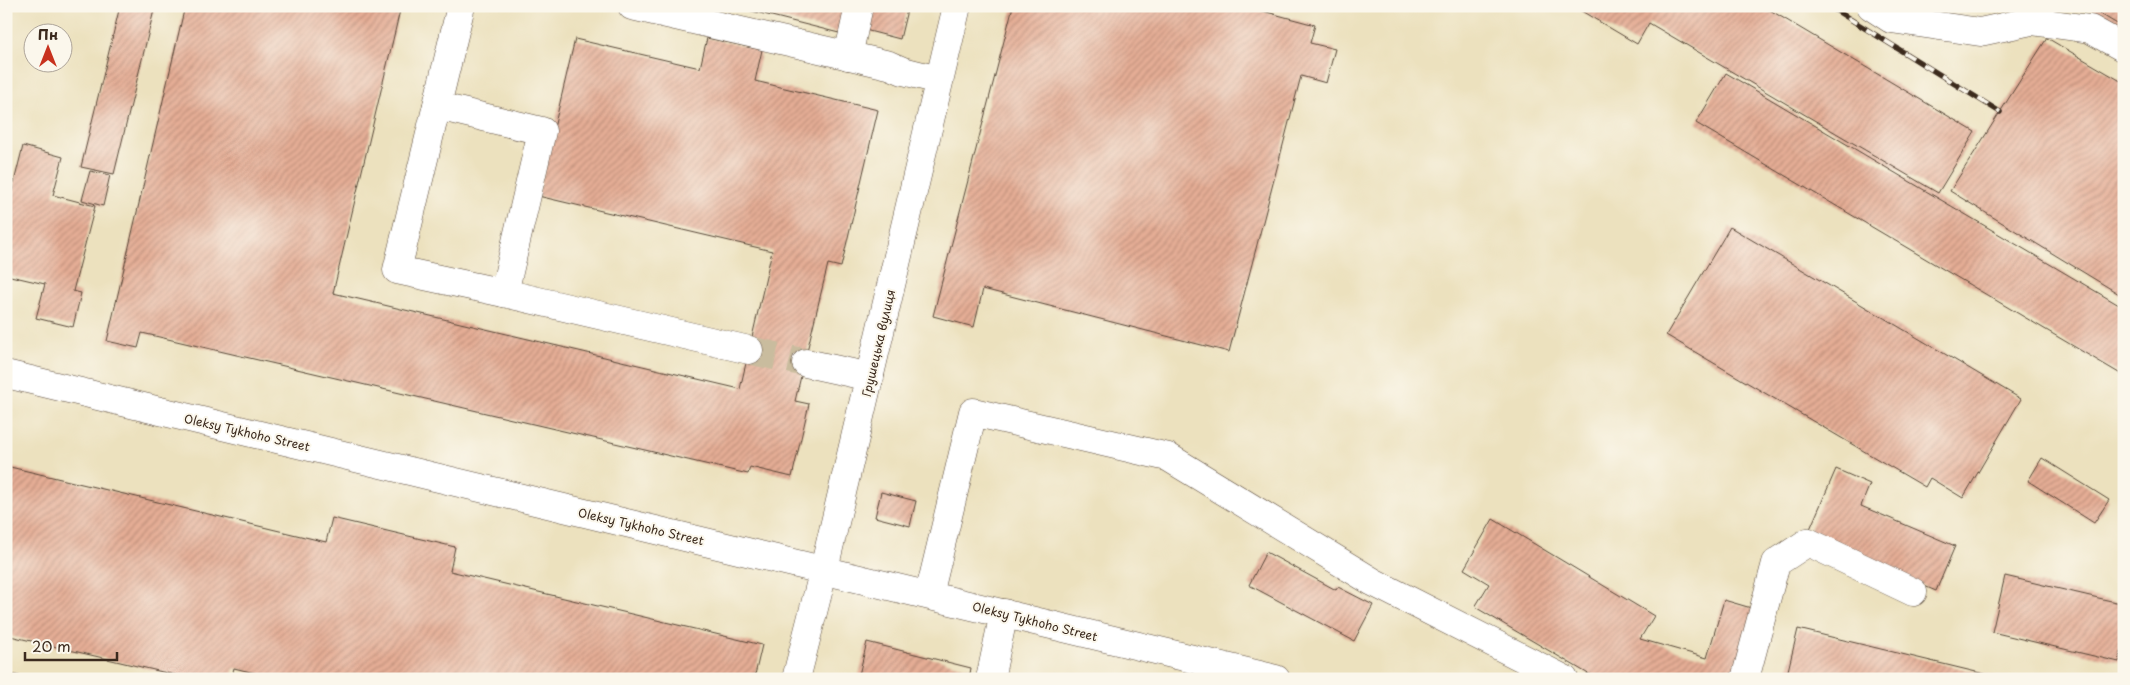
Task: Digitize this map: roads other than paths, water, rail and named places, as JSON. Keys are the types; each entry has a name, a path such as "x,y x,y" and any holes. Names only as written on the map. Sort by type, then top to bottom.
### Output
{"street":[{"path":"461,6 397,270 749,350"},
{"path":"632,6 848,56 939,80"},
{"path":"848,56 859,6"},
{"name":"Грушецька вулиця","path":"796,679 824,570 957,6"},
{"path":"1872,6 1891,18 1980,32 2031,21 2090,29 2124,48"},
{"path":"437,106 542,130 504,294"},
{"path":"806,363 870,377"},
{"name":"Oleksy Tykhoho Street","path":"6,374 1276,679"},
{"path":"929,595 972,412 1168,457 1373,582 1564,679"},
{"path":"1745,679 1776,563 1808,542 1913,592"},
{"path":"990,679 1004,613"}],"tunnel":[{"path":"749,350 806,363"}],"railway":[{"path":"1829,6 2000,112"}]}
